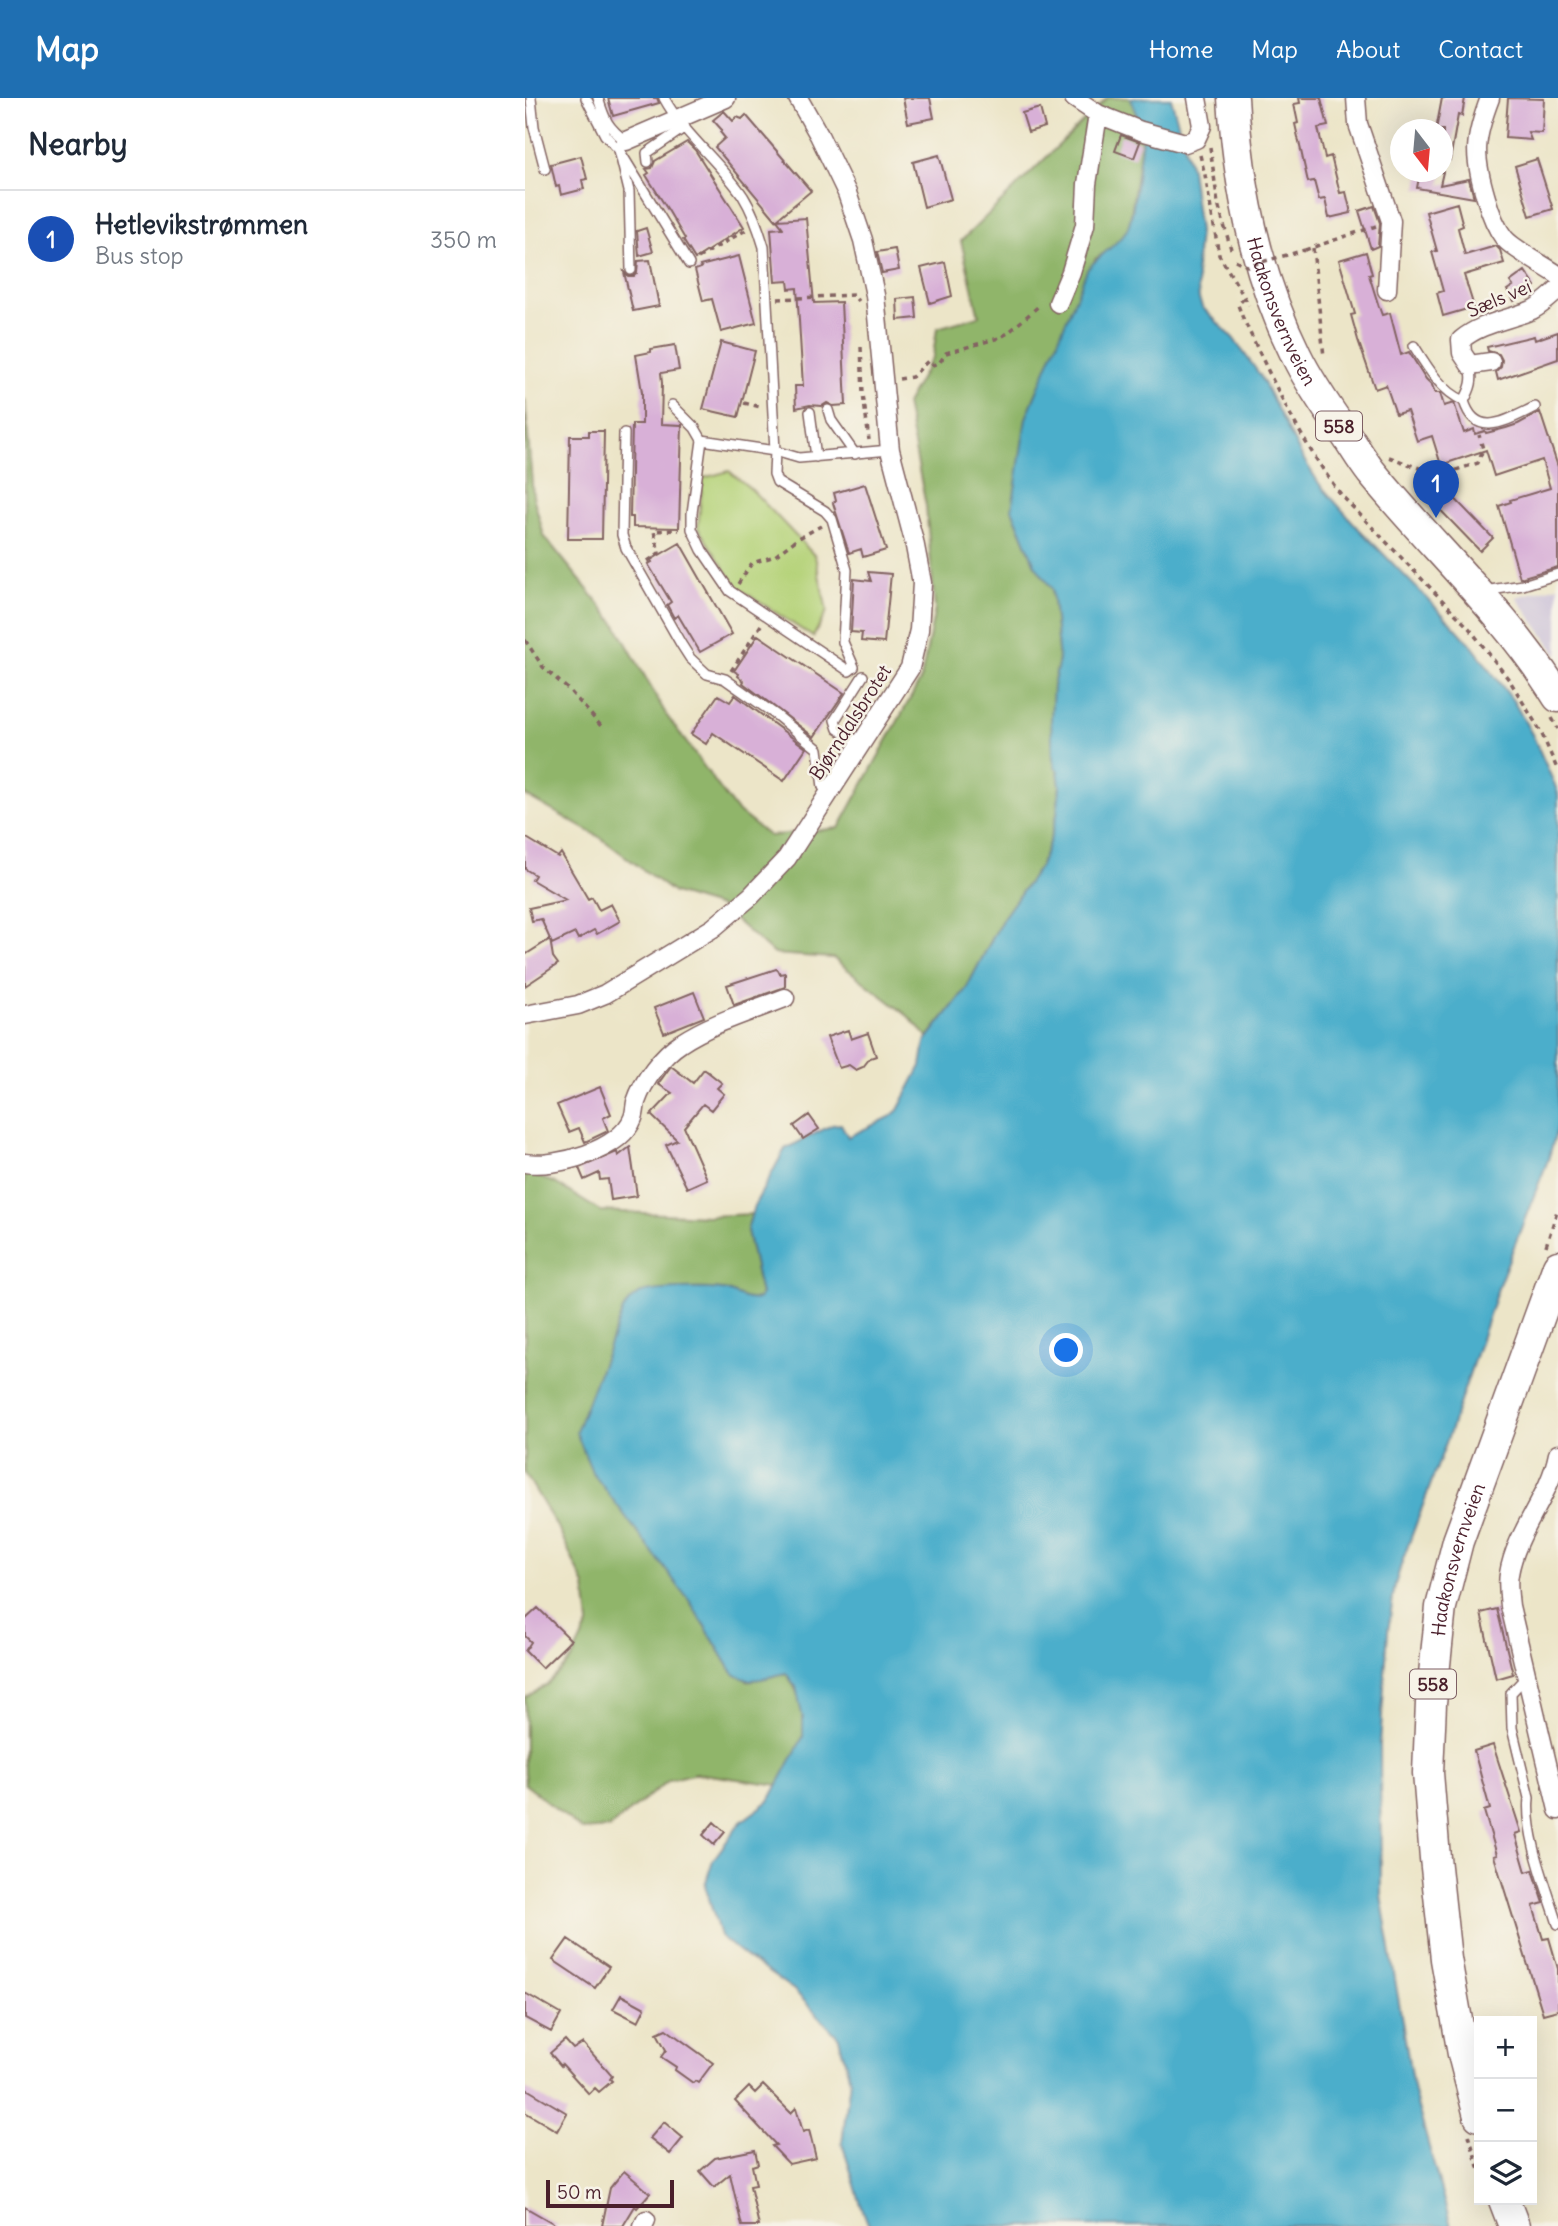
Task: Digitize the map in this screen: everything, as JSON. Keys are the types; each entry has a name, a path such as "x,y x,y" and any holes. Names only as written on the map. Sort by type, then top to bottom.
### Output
{"main road":[{"name":"Haakonsvernveien","path":"1233,98 1237,151 1258,253 1296,356 1370,470 1479,592 1535,660 1558,696"},
{"name":"Haakonsvernveien","path":"1474,2097 1463,2054 1446,1959 1428,1773 1431,1703 1441,1607 1458,1541 1558,1266"},
{"path":"1506,2205 1514,2226"}],"street":[{"path":"622,145 649,129 682,123 726,98"},
{"name":"Bjørndalsbrotet","path":"525,1015 577,1005 605,994 713,928 751,896 787,858 910,668 919,630 922,583 915,541 890,450 875,295 863,240 847,193 798,98"},
{"path":"1074,98 1098,114 1141,131 1185,143 1196,139 1202,125 1197,98"},
{"path":"1356,98 1358,124 1391,221 1387,290"},
{"name":"Sæls vei","path":"1490,98 1481,122 1476,151 1477,170 1491,215 1505,240 1558,275"},
{"path":"1058,303 1085,225 1087,184 1098,114"},
{"name":"Sæls vei","path":"1470,365 1462,353 1461,340 1473,330 1532,309 1545,302 1558,289"},
{"path":"1470,365 1491,362"},
{"path":"525,1163 561,1162 602,1149 624,1132 633,1118 637,1100 654,1069 680,1043 785,998"},
{"path":"1558,1454 1538,1506 1518,1542 1508,1575 1510,1606 1558,1810"}],"lane":[{"path":"531,98 534,127 545,169"},
{"path":"586,98 605,135 622,145"},
{"path":"598,98 605,121 622,145 689,264"},
{"path":"664,98 743,197 757,224 764,247 774,474 777,482 825,511 832,519 847,570 843,642 854,667 849,671 730,591 702,550 692,529 702,440 695,428 672,405"},
{"path":"648,162 647,153 682,123"},
{"path":"622,145 629,191 631,270"},
{"path":"1414,346 1430,372 1454,396 1464,401 1475,420 1485,425 1498,424 1535,407"},
{"path":"1464,401 1472,387 1470,365"},
{"path":"828,410 831,420 855,454"},
{"path":"810,412 816,457"},
{"path":"624,433 622,535 637,568 690,659 707,674 725,679 818,749 823,787 830,792"},
{"path":"702,440 799,457 890,450"},
{"path":"1479,592 1523,585 1558,574"},
{"path":"860,743 838,729 835,720 863,676"},
{"path":"1526,1677 1511,1693 1512,1728 1529,1798 1528,1809 1537,1858 1558,1924"}],"path":[{"path":"689,264 757,224"},
{"path":"1235,260 1247,266 1313,248 1383,224"},
{"path":"1313,248 1324,358"},
{"path":"883,380 912,377 928,361 936,364 946,353 999,338 1066,282"},
{"path":"767,300 853,295 859,302"},
{"path":"1244,298 1238,305 1242,316 1300,436 1343,497 1469,628 1502,670 1541,732 1558,771"},
{"path":"861,342 863,394 870,453"},
{"path":"1388,457 1443,474 1478,463 1483,449 1475,420"},
{"path":"730,591 737,586 752,563 775,556 797,539 832,519"},
{"path":"637,568 659,554 654,531 692,529"},
{"path":"725,679 766,617"},
{"path":"525,640 543,667 570,691 601,726"}],"shaded area":[{"path":"1558,586 1558,655 1516,597"}],"green space":[{"path":"1107,98 1130,98 1142,129 1129,228 1114,247 1095,259 1012,509 1035,565 1052,589 1059,660 1053,686 1060,786 1057,814 1040,866 1003,918 966,989 928,1037 908,1016 833,958 774,954 720,907 674,893 601,838 525,795 525,399 533,496 544,536 615,623 667,716 735,809 769,836 839,828 921,679 935,609 926,506 906,404 933,356 937,328 979,316 961,241"},
{"path":"729,471 752,490 815,556 827,611 813,637 737,587 698,528 703,478"},
{"path":"525,1172 555,1183 600,1211 708,1216 752,1214 747,1230 761,1294 759,1299 749,1299 713,1289 681,1289 639,1294 691,1603 733,1673 749,1681 786,1673 801,1702 803,1735 796,1754 778,1785 696,1773 669,1780 609,1828 582,1830 525,1784 525,1698 548,1684 572,1659 589,1623 585,1586 560,1532 525,1473"}],"water":[{"path":"1130,98 1171,98 1191,169 1199,231 1196,267 1202,307 1233,338 1260,375 1301,455 1320,485 1473,647 1514,702 1533,736 1558,794 1558,1126 1402,1562 1395,1585 1388,1631 1380,1744 1381,1895 1414,2093 1451,2226 869,2226 842,2143 850,2080 839,2038 794,1990 720,1936 705,1885 713,1860 741,1822 769,1801 803,1737 803,1719 796,1687 786,1673 752,1680 733,1673 691,1603 592,1472 576,1432 621,1315 633,1298 646,1292 692,1289 722,1290 749,1299 759,1299 761,1294 747,1230 754,1206 785,1149 832,1125 841,1124 848,1137 890,1117 898,1110 921,1066 925,1042 966,989 1003,918 1040,866 1057,814 1060,786 1053,759 1051,720 1053,686 1059,660 1052,589 1035,565 1012,509 1026,418 1087,270 1117,242 1129,225 1142,138 1142,129"}],"building":[{"path":"608,98 657,98 659,103 613,116"},
{"path":"903,98 930,98 934,118 908,123"},
{"path":"1299,98 1321,98 1328,126 1318,128 1325,158 1331,156 1340,193 1346,192 1351,213 1329,218 1325,199 1319,200 1314,181 1308,182 1295,124 1298,123 1294,104 1300,103"},
{"path":"1442,98 1465,98 1462,116 1458,115 1453,143 1453,119 1438,119"},
{"path":"1508,98 1544,99 1542,133 1528,132 1531,140 1505,138"},
{"path":"1040,108 1045,127 1028,132 1022,113"},
{"path":"724,111 733,121 746,115 811,191 776,220 715,147 725,138 713,120"},
{"path":"1121,135 1140,142 1134,158 1115,151"},
{"path":"687,142 695,150 744,227 695,259 646,175 649,173 646,169 652,168 655,161"},
{"path":"939,155 951,199 924,207 913,162"},
{"path":"581,156 587,179 582,180 584,189 561,195 559,186 556,187 551,164"},
{"path":"1537,159 1553,209 1530,216 1515,166"},
{"path":"1469,179 1474,198 1417,188 1418,182 1441,182 1440,185"},
{"path":"1457,203 1463,226 1458,228 1465,255 1496,246 1504,263 1464,275 1474,307 1443,316 1437,293 1443,291 1432,252 1437,251 1426,212"},
{"path":"1374,206 1380,223 1378,246 1371,249 1359,211"},
{"path":"806,218 814,303 841,302 846,405 833,406 827,403 822,406 796,408 795,386 803,386 797,288 789,289 788,281 775,282 771,229 783,228 777,220"},
{"path":"646,228 653,252 639,256 637,231"},
{"path":"895,249 899,270 882,273 877,252"},
{"path":"1366,252 1372,274 1369,275 1379,307 1382,315 1390,313 1401,355 1409,352 1435,393 1440,393 1444,406 1454,403 1464,433 1474,429 1475,434 1506,428 1540,412 1558,467 1558,567 1520,578 1499,506 1550,488 1542,460 1494,476 1486,450 1441,465 1432,436 1417,441 1407,411 1396,414 1386,385 1375,389 1351,315 1355,314 1339,260"},
{"path":"739,256 756,323 721,332 712,299 703,301 695,270 701,268 700,266"},
{"path":"650,260 659,306 633,311 624,272 628,276 634,276 637,273 638,261"},
{"path":"945,262 952,296 930,303 921,268"},
{"path":"1525,271 1535,286 1514,301 1507,290 1513,286 1510,282"},
{"path":"915,297 917,318 898,320 897,299"},
{"path":"1558,332 1558,359 1498,380 1496,372 1501,367 1502,360 1499,354 1488,351 1487,347 1534,336 1535,340"},
{"path":"721,342 755,351 738,417 703,409"},
{"path":"675,345 679,370 661,373 661,424 682,425 679,528 633,527 633,517 630,517 632,424 642,424 642,392 636,355"},
{"path":"589,431 604,431 602,539 568,539 570,436 589,436"},
{"path":"1438,481 1493,538 1480,551 1425,494"},
{"path":"865,484 886,550 863,557 861,549 849,553 833,503 836,501 834,493"},
{"path":"680,543 732,634 700,652 678,615 674,618 667,605 671,602 648,564"},
{"path":"868,572 891,574 884,643 861,641 862,633 851,632 854,579 871,581"},
{"path":"758,635 844,693 814,737 743,683 739,674 734,671"},
{"path":"718,695 730,702 735,695 806,748 784,781 713,733 706,744 691,734"},
{"path":"525,837 558,857 561,853 588,899 592,897 599,910 611,904 620,921 597,934 594,930 578,939 575,933 552,944 541,919 532,921 529,908 566,900 532,880 535,875 525,869"},
{"path":"550,939 553,957 558,964 525,986 525,955"},
{"path":"776,969 780,974 785,973 785,987 734,1005 727,985"},
{"path":"694,992 704,1017 664,1033 654,1008"},
{"path":"848,1030 851,1039 868,1033 876,1056 856,1070 849,1065 839,1068 827,1037"},
{"path":"671,1066 693,1083 704,1069 722,1083 717,1088 724,1094 711,1110 703,1104 684,1127 707,1179 687,1188 666,1145 677,1140 651,1115 672,1093 658,1084"},
{"path":"600,1087 611,1114 603,1118 608,1131 585,1142 579,1128 569,1132 557,1105"},
{"path":"809,1115 819,1129 803,1139 794,1126"},
{"path":"630,1147 637,1196 611,1200 608,1179 600,1180 599,1173 584,1180 579,1168 617,1152 618,1156"},
{"path":"538,1608 571,1640 542,1668 525,1651 531,1642 525,1636 525,1620"},
{"path":"1497,1609 1513,1674 1496,1679 1481,1613"},
{"path":"1493,1745 1521,1832 1515,1834 1526,1872 1533,1870 1544,1903 1533,1906 1543,1939 1549,1938 1558,1969 1558,2010 1543,2014 1494,1856 1497,1855 1484,1811 1490,1809 1474,1751"},
{"path":"714,1822 725,1832 714,1845 703,1835"},
{"path":"568,1939 609,1967 595,1988 553,1960"},
{"path":"525,1993 561,2014 551,2032 525,2018"},
{"path":"621,1995 645,2008 638,2022 613,2009"},
{"path":"666,2029 713,2063 698,2083 693,2083 661,2057 666,2050 657,2033"},
{"path":"565,2040 573,2049 583,2043 612,2076 612,2081 599,2092 595,2088 589,2094 550,2053"},
{"path":"763,2085 791,2113 796,2108 803,2132 809,2130 816,2158 789,2164 772,2146 776,2145 735,2101 749,2087 755,2093"},
{"path":"525,2088 567,2113 557,2131 525,2112"},
{"path":"664,2122 683,2138 670,2154 650,2138"},
{"path":"755,2150 758,2164 752,2166 756,2185 750,2186 759,2226 742,2226 730,2174 714,2187 700,2171 715,2158"},
{"path":"624,2171 650,2193 637,2208 635,2206 623,2226 602,2226 610,2188"},
{"path":"525,2207 558,2226 525,2226"}],"place":[{"name":"Hetlevikstrømmen","path":"1436,518"}]}
